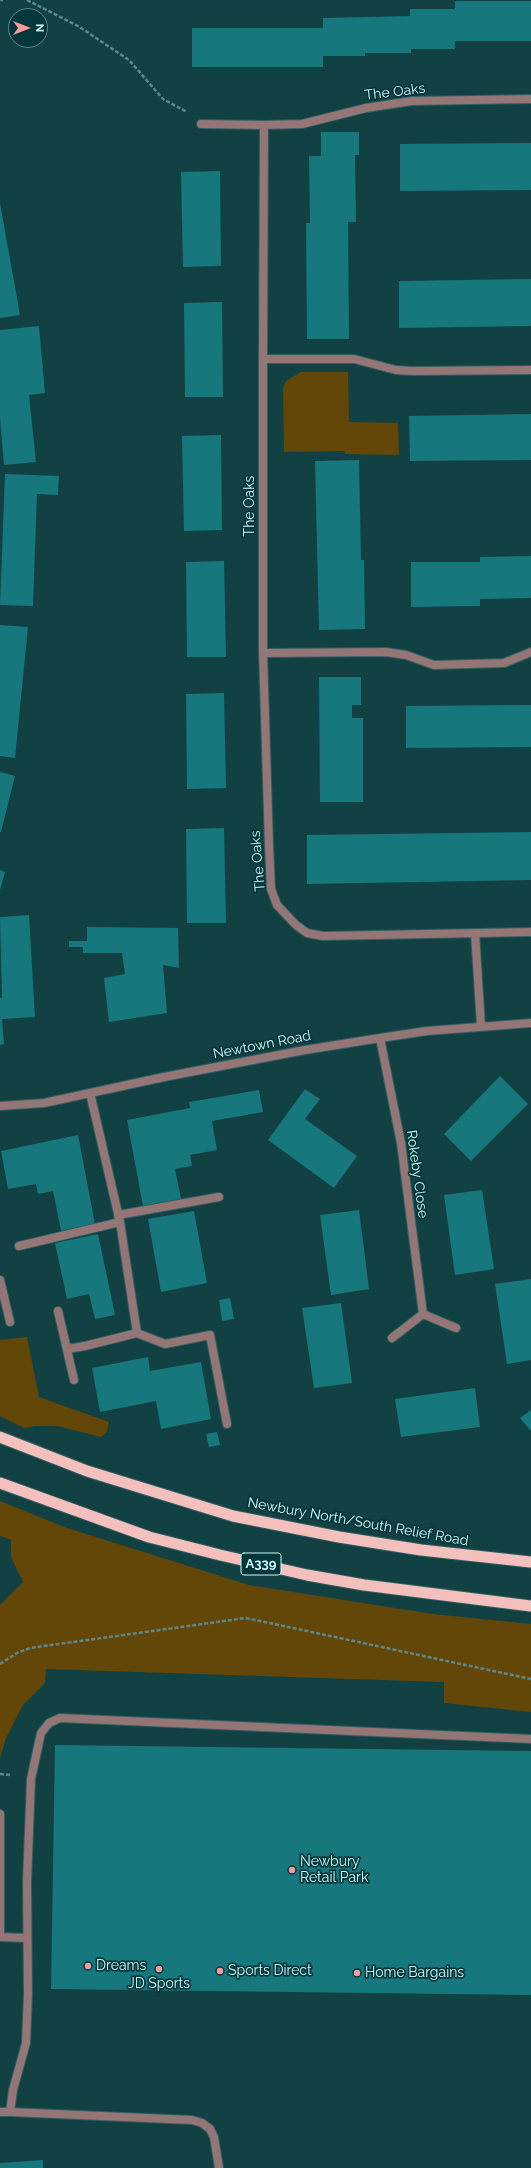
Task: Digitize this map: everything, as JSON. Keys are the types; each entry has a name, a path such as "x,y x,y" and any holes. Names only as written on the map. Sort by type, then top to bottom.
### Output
{"highway":[{"name":"Newbury North/South Relief Road","path":"0,1437 87,1471 233,1516 339,1537 420,1550 531,1562"},
{"name":"A339","path":"0,1483 149,1537 228,1557 307,1575 364,1585 531,1606"}],"street":[{"name":"The Oaks","path":"201,124 302,124 366,108 412,101 531,100"},
{"name":"The Oaks","path":"264,125 263,653 271,889 277,905 296,925 307,933 323,936 531,932"},
{"path":"263,359 354,359 396,370 412,371 531,370"},
{"path":"263,653 386,652 406,655 434,664 441,664 504,663 531,652"},
{"path":"475,933 481,1026"},
{"name":"Newtown Road","path":"0,1106 44,1103 282,1054 380,1038 481,1026 531,1023"},
{"name":"Rokeby Close","path":"380,1038 401,1143 423,1314"},
{"path":"90,1093 119,1218 138,1333"},
{"path":"19,1246 119,1218 219,1198"},
{"path":"0,1280 10,1322"},
{"path":"58,1311 74,1380"},
{"path":"392,1338 423,1314 456,1328"},
{"path":"67,1349 138,1333 165,1344 210,1335 226,1424"},
{"path":"10,2112 13,2090 26,2043 28,1994 27,1882 31,1779 41,1733 49,1723 60,1718 531,1739"},
{"path":"0,1814 0,1937 27,1938"},
{"path":"0,2112 192,2120 202,2123 210,2128 214,2137 219,2168"}],"path":[{"path":"27,0 78,26 129,60 163,99 188,112 201,124"},
{"path":"0,1664 17,1653 30,1648 246,1618 531,1679"}],"shaded area":[{"path":"301,372 348,372 349,422 398,423 399,455 345,454 344,451 284,452 283,388 286,381"},
{"path":"27,1337 39,1397 109,1422 107,1432 101,1437 58,1426 36,1426 24,1428 0,1416 0,1340"},
{"path":"0,1501 64,1527 249,1585 433,1614 531,1624 531,1712 444,1703 444,1682 46,1669 45,1683 23,1705 6,1738 0,1758 0,1605 23,1582 11,1557 11,1540 0,1536"}],"building":[{"path":"455,1 531,1 531,41 455,41 455,49 411,49 411,53 365,53 365,56 323,56 323,67 192,67 192,28 323,28 323,18 410,16 410,9 455,9"},
{"path":"321,132 359,132 359,155 355,155 356,222 348,222 349,339 307,339 306,223 310,223 309,156 321,156"},
{"path":"531,143 531,190 400,191 400,144"},
{"path":"220,171 221,266 183,267 181,172"},
{"path":"0,203 20,315 0,318"},
{"path":"531,279 531,326 399,328 399,281"},
{"path":"222,302 223,397 185,397 184,303"},
{"path":"39,326 45,393 29,395 36,462 4,465 0,418 0,330"},
{"path":"531,414 531,460 410,461 409,416"},
{"path":"221,435 222,530 184,531 182,436"},
{"path":"359,460 361,560 364,560 365,629 319,630 315,461"},
{"path":"5,474 59,476 58,495 37,494 33,606 0,605"},
{"path":"531,556 531,598 480,599 480,606 411,607 411,562 480,562 480,557"},
{"path":"224,561 226,657 187,657 186,562"},
{"path":"0,625 28,627 15,758 0,756"},
{"path":"319,677 361,677 361,705 352,705 352,718 363,718 363,802 320,802"},
{"path":"224,693 226,788 187,789 186,694"},
{"path":"531,705 531,747 406,748 406,706"},
{"path":"0,772 15,776 1,832 0,832"},
{"path":"224,828 226,923 187,923 186,829"},
{"path":"531,832 531,880 307,884 307,835"},
{"path":"0,870 5,872 0,890"},
{"path":"29,915 35,1017 2,1019 4,1044 0,1045 0,998 2,998 0,917"},
{"path":"87,927 178,928 179,968 163,965 167,1013 109,1022 104,978 125,974 122,953 83,953 83,947 69,947 69,941 87,941"},
{"path":"500,1076 528,1104 471,1161 444,1134"},
{"path":"305,1089 320,1099 305,1119 357,1156 334,1188 268,1140"},
{"path":"259,1090 263,1112 212,1121 217,1150 190,1155 192,1166 175,1169 181,1199 143,1206 127,1120 190,1108 189,1102"},
{"path":"78,1135 95,1224 61,1231 53,1191 38,1194 36,1184 8,1189 1,1151"},
{"path":"482,1190 494,1269 455,1275 444,1195"},
{"path":"359,1210 369,1289 331,1295 320,1215"},
{"path":"194,1211 207,1283 161,1292 148,1219"},
{"path":"98,1234 115,1315 95,1319 89,1294 67,1299 55,1243"},
{"path":"531,1279 531,1360 507,1364 495,1284"},
{"path":"230,1298 234,1319 222,1321 219,1300"},
{"path":"341,1303 352,1383 314,1388 302,1308"},
{"path":"148,1357 150,1371 201,1362 211,1419 161,1429 156,1401 100,1412 92,1368"},
{"path":"475,1388 480,1427 401,1437 395,1399"},
{"path":"531,1410 531,1431 520,1418"},
{"path":"217,1432 220,1445 209,1447 206,1434"},
{"name":"Newbury Retail Park","path":"55,1745 531,1751 531,1995 51,1989"},
{"path":"43,2160 43,2168 0,2168 0,2163"}],"place":[{"name":"Newbury Retail Park","path":"292,1870"},
{"name":"Dreams","path":"88,1966"},
{"name":"JD Sports","path":"159,1969"},
{"name":"Sports Direct","path":"220,1971"},
{"name":"Home Bargains","path":"357,1973"}]}
